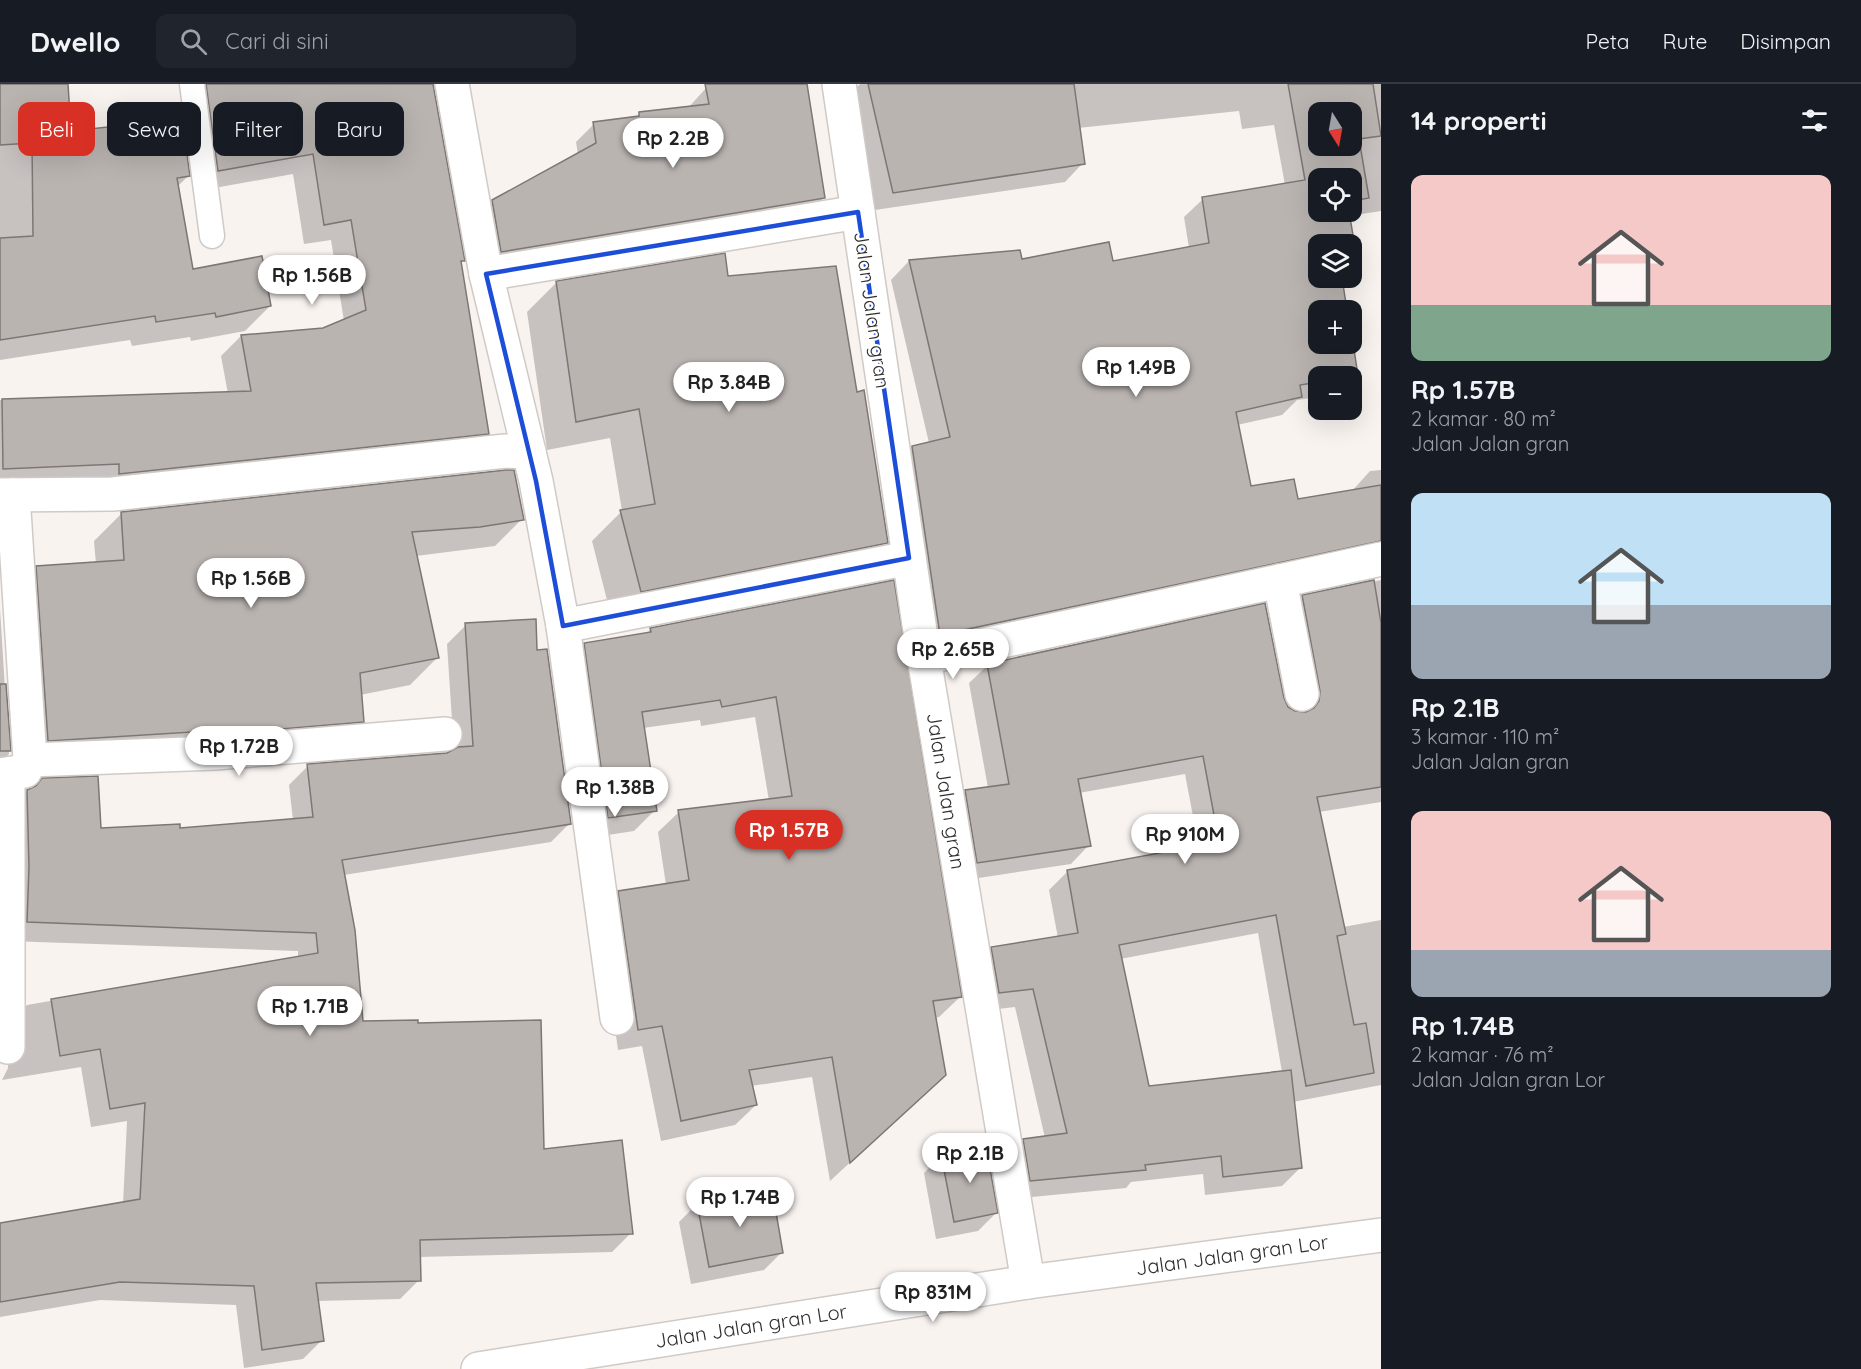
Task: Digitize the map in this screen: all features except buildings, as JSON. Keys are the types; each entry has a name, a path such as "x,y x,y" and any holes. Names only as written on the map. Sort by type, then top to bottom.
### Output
{"street":[{"path":"452,84 486,274 529,452 563,626 617,1018"},
{"name":"Jalan Jalan gran","path":"839,84 924,658 1028,1282"},
{"path":"486,274 858,212"},
{"path":"8,1047 13,770 6,495 113,494 494,452 529,452"},
{"path":"563,626 909,558"},
{"path":"924,658 1381,559"},
{"path":"1280,581 1302,694"},
{"path":"13,770 445,734"},
{"name":"Jalan Jalan gran Lor","path":"478,1369 1028,1282 1381,1235"}],"lane":[{"path":"192,84 212,236"}],"highlighted area":[{"path":"858,212 909,558 563,626 536,481 486,274"}]}
